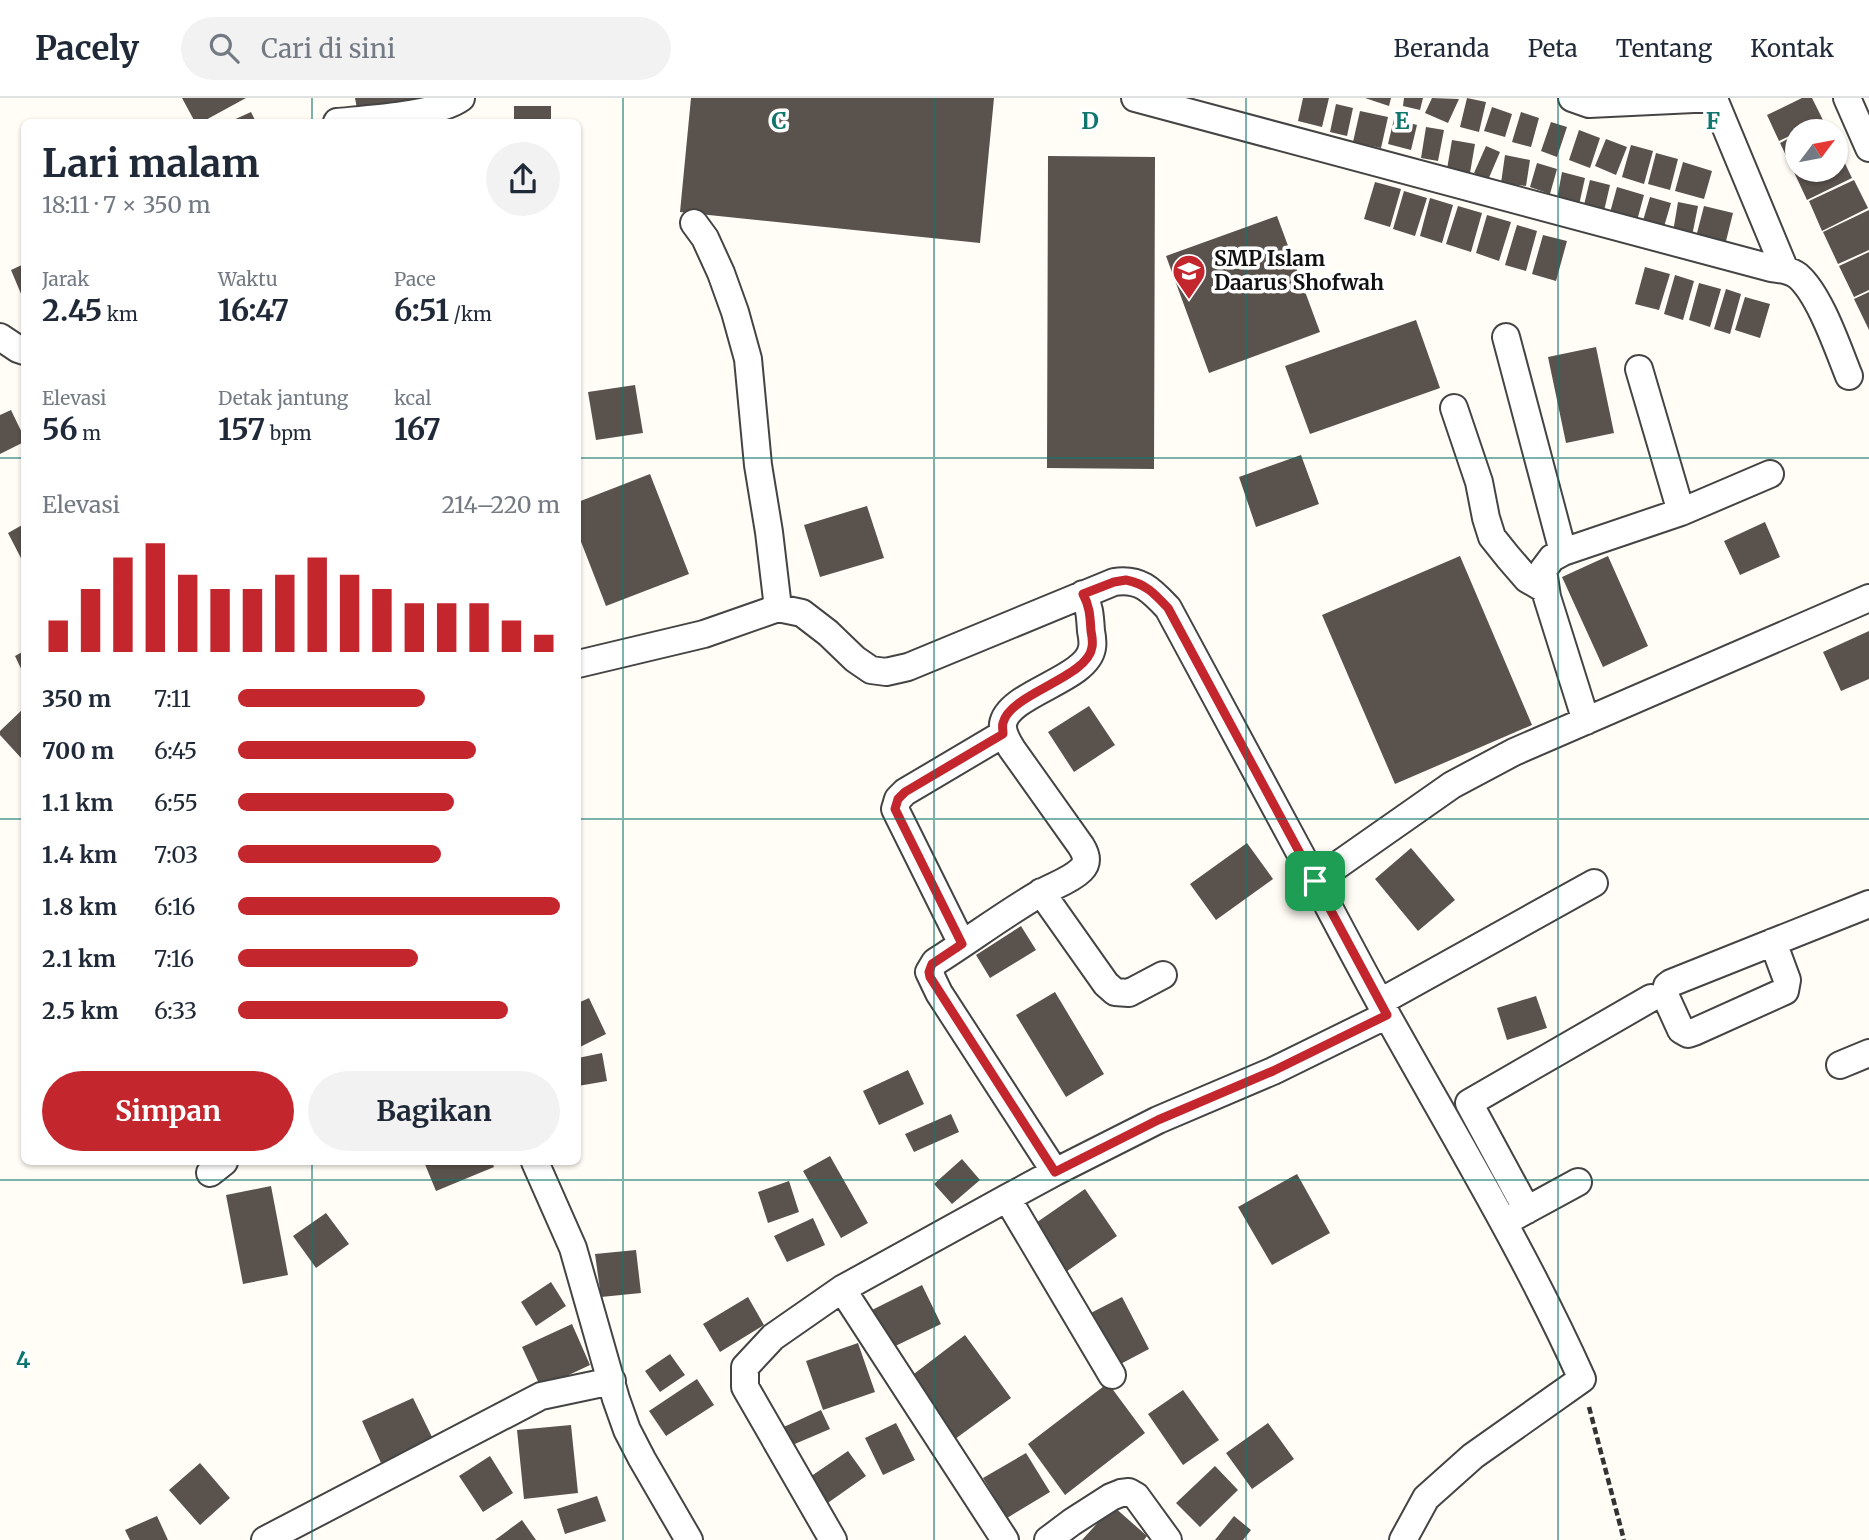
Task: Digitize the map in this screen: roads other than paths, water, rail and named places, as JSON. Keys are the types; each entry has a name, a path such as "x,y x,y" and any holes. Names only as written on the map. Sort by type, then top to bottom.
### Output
{"street":[{"path":"362,119 436,110 461,98"},
{"path":"1135,98 1785,270 1796,275 1816,301 1849,376"},
{"path":"1572,98 1589,104 1714,98 1785,270"},
{"path":"1847,98 1869,148"},
{"path":"694,223 705,238 721,273 748,359 758,466 778,608"},
{"path":"0,337 21,350"},
{"path":"1506,337 1563,552"},
{"path":"1640,369 1681,512"},
{"path":"1454,408 1479,482 1492,537 1527,579 1546,590"},
{"path":"1586,720 1546,590 1543,570 1552,558 1563,552 1681,512 1770,474"},
{"path":"581,663 704,634 778,608 802,613 855,659 871,670 886,672 908,667 1114,582 1126,580 1140,583 1168,608 1384,1008 1515,1216"},
{"path":"1055,1172 929,972 932,964 1041,892 1070,878 1081,870 1086,861 1086,853 1003,734 1003,721 1023,700 1077,669 1087,659 1092,649 1090,611 1083,594"},
{"path":"1315,881 1452,785 1514,752 1869,598"},
{"path":"962,944 895,809 898,799 905,792 1003,734"},
{"path":"833,1540 745,1387 745,1367 773,1337 842,1289 1055,1172 1158,1120 1273,1071 1594,883"},
{"path":"1041,892 1106,984 1115,992 1129,993 1163,975"},
{"path":"1773,942 1787,980 1785,991 1694,1032 1688,1034 1681,1030 1665,995 1667,986 1671,983 1773,942 1869,904"},
{"path":"1403,1540 1426,1497 1473,1457 1582,1379 1469,1102 1651,998"},
{"path":"1840,1065 1869,1053"},
{"path":"536,1165 573,1248 627,1430 689,1540"},
{"path":"1515,1216 1578,1182"},
{"path":"1007,1198 1112,1375"},
{"path":"842,1289 1004,1540"},
{"path":"265,1540 541,1396 612,1381"},
{"path":"1048,1540 1111,1497 1129,1492 1136,1496 1168,1540"}],"place":[{"name":"SMP Islam Daarus Shofwah","path":"1189,301"}]}
